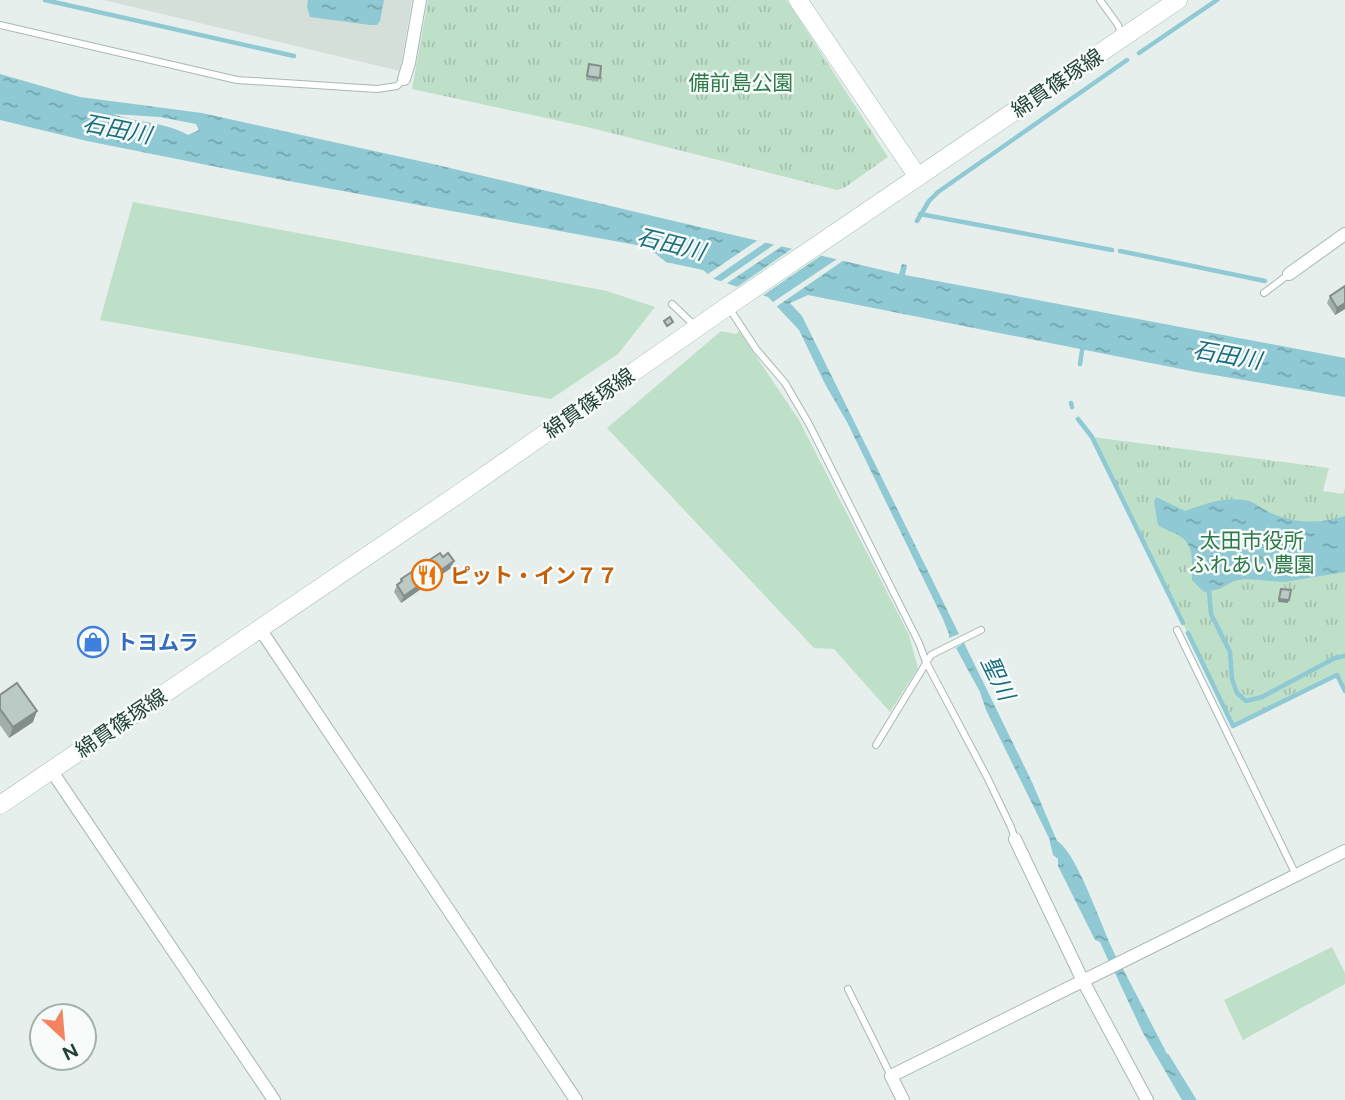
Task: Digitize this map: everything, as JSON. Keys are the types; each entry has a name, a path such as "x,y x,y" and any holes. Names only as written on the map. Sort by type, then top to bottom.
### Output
{"main road":[{"path":"798,0 919,177"},
{"name":"綿貫篠塚線","path":"0,805 1178,0"}],"street":[{"path":"404,79 410,64 420,0"},
{"path":"1289,274 1345,234"},
{"path":"260,629 576,1100"},
{"path":"51,770 274,1100"},
{"path":"1015,839 1147,1100"},
{"path":"903,1100 891,1076 1345,851"}],"lane":[{"path":"1100,0 1118,25 1123,38"},
{"path":"0,25 237,80 377,89 397,86 404,79"},
{"path":"1264,293 1289,274"},
{"path":"672,304 697,328"},
{"path":"732,304 756,349 785,383 809,424 926,662 1012,827 1015,839"},
{"path":"876,745 931,655 981,630"},
{"path":"1177,630 1296,875"},
{"path":"848,989 891,1076"}],"shaded area":[{"path":"104,0 412,0 400,71"}],"green space":[{"name":"備前島公園","path":"428,0 787,0 888,157 844,188 837,190 587,127 412,89"},
{"path":"133,202 607,291 655,307 618,354 551,399 100,320"},
{"path":"721,331 736,334 739,331 799,420 909,635 918,668 890,712 834,649 814,648 607,428"},
{"name":"太田市役所 ふれあい農園","path":"1092,437 1329,468 1323,491 1343,494 1345,488 1345,691 1337,675 1233,726"},
{"path":"1332,947 1345,973 1345,984 1243,1040 1224,1000"}],"water":[{"path":"308,0 384,0 380,21 377,25 370,25 310,17"},
{"name":"石田川","path":"0,74 80,97 202,113 433,164 899,274 902,264 907,265 905,275 1345,358 1345,397 1196,372 808,295 790,303 802,316 959,634 949,638 943,619 799,330 768,297 714,279 703,270 666,262 647,247 283,180 87,141 0,120","holes":["113,114 160,117 196,124 199,130 188,135 170,127"]},
{"path":"1156,497 1185,511 1214,502 1237,499 1297,521 1345,516 1345,572 1284,582 1245,579 1204,592 1192,580 1192,556 1185,540 1158,525 1154,502"},
{"path":"964,643 1032,782 1057,841 1065,848 1082,877 1117,958 1109,962 1058,866 1058,859 1053,855 1049,838 986,710 980,692 956,648"},
{"path":"1122,967 1191,1100 1182,1100 1143,1033 1114,971"}],"pier":[{"path":"761,238 769,240 710,281 705,276"},
{"path":"778,242 785,244 723,286 717,284"},
{"path":"796,246 825,253 759,298 734,289"},
{"path":"840,257 847,258 773,309 770,304"}],"building":[{"path":"589,64 601,66 600,78 587,76"},
{"path":"1345,286 1345,303 1337,308 1330,296"},
{"path":"670,317 673,322 667,326 664,321"},
{"path":"440,553 443,557 448,553 454,561 404,596 397,585 401,579"},
{"path":"1281,589 1291,590 1289,600 1279,599"},
{"path":"17,683 37,711 13,727 0,709 0,695"}],"waterway":[{"path":"45,0 294,56"},
{"path":"1139,53 1217,0"},
{"path":"917,221 938,192 1127,60"},
{"path":"920,214 1112,250"},
{"path":"1120,251 1265,281"},
{"path":"1080,364 1083,344"},
{"path":"1071,403 1072,407"},
{"path":"1078,419 1092,437 1183,623"},
{"path":"1209,591 1211,614 1230,652 1232,679 1237,693 1246,701 1262,697 1335,658 1345,656"},
{"path":"1188,633 1233,726 1337,675 1345,691"},
{"name":"聖川","path":"1167,1056 1194,1100"}],"place":[{"name":"ピット・イン７７","path":"427,575"},
{"name":"トヨムラ","path":"93,642"}]}
